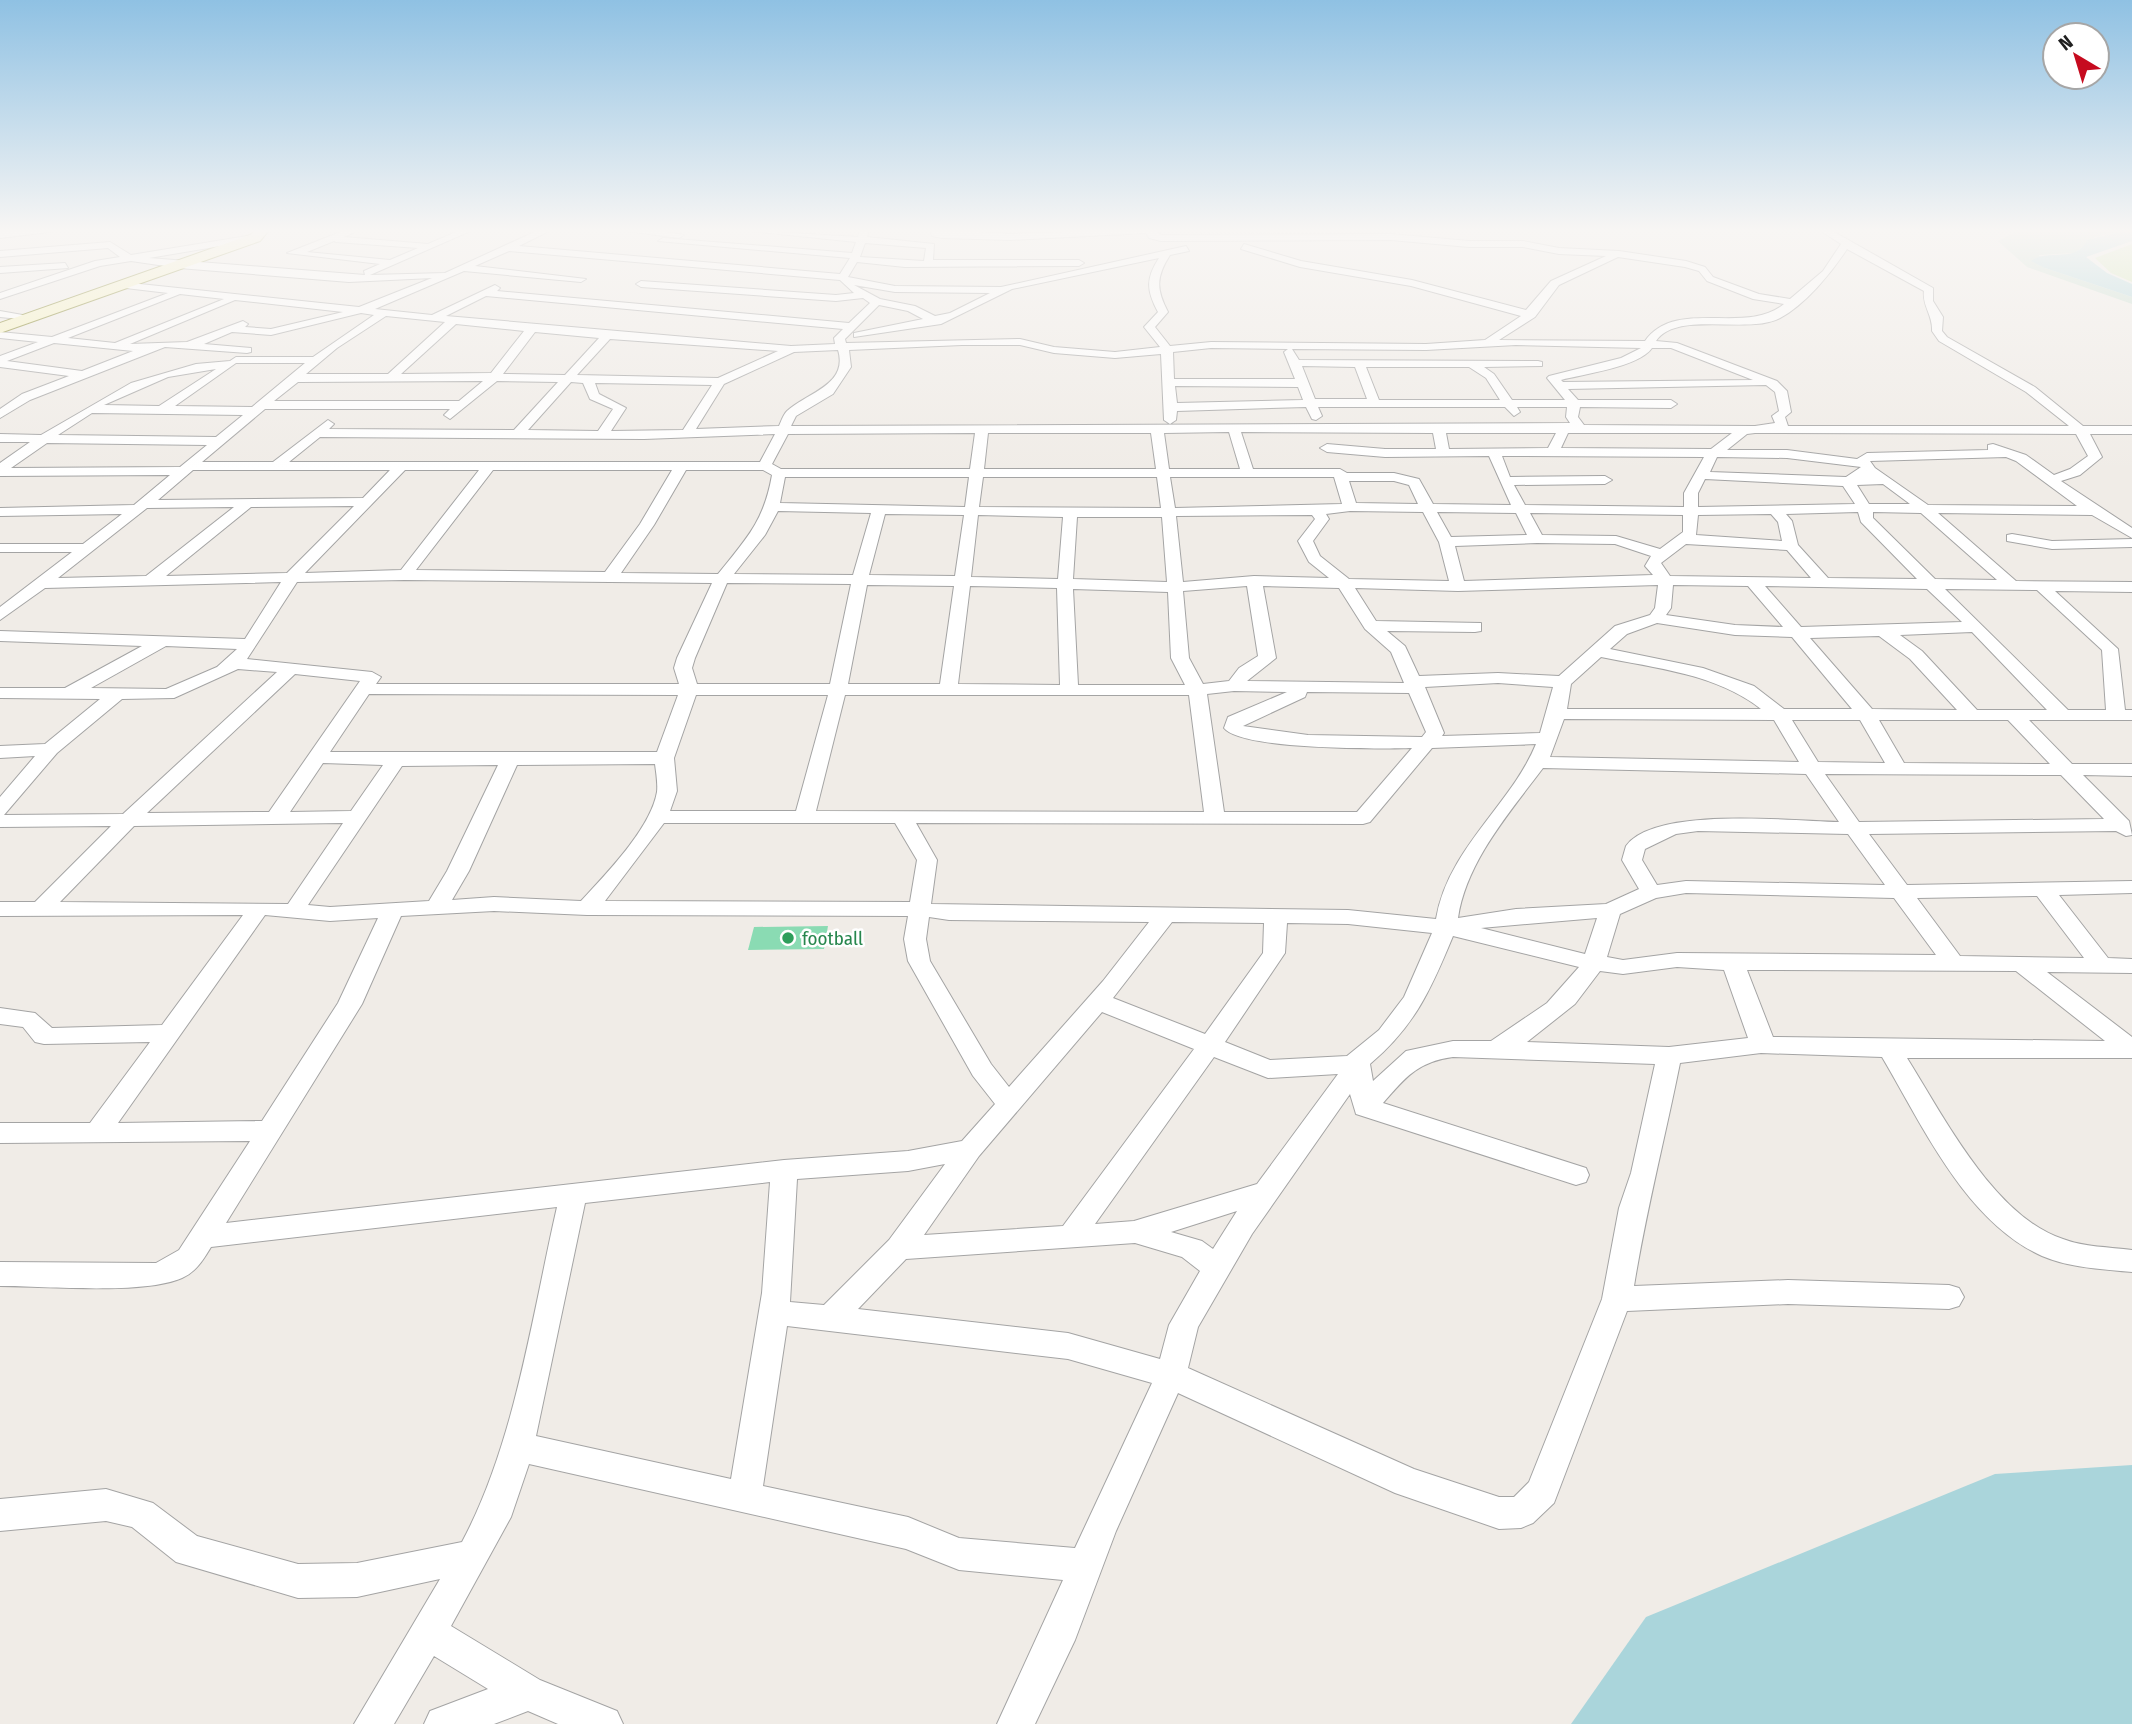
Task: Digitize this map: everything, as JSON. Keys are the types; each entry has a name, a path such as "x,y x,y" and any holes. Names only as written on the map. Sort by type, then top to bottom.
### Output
{"main road":[{"path":"0,328 51,309"}],"street":[{"path":"0,362 135,309"},
{"path":"116,346 207,309"},
{"path":"268,314 279,309"},
{"path":"344,309 606,336 791,349 840,343 1020,342"},
{"path":"231,329 271,331 362,309"},
{"path":"434,318 451,309"},
{"path":"667,309 850,326"},
{"path":"840,343 850,326 869,309"},
{"path":"913,309 931,320 954,326 954,334 943,342"},
{"path":"840,343 969,309"},
{"path":"1162,309 1163,312 1149,327 1167,349 1166,382 1172,407 1163,429 1161,474 1168,511 1180,658 1197,690 1214,817"},
{"path":"1510,309 1531,315"},
{"path":"1484,342 1512,329 1535,309"},
{"path":"1555,381 1644,351 1663,328 1692,321 1767,318 1776,316 1782,309"},
{"path":"1933,309 1938,317 1937,331 1943,339 2018,381 2079,430 2095,449 2095,457 2075,472 2052,480"},
{"path":"641,320 673,310"},
{"path":"0,314 29,317"},
{"path":"0,615 188,469 316,360 382,314"},
{"path":"190,345 256,319"},
{"path":"389,379 456,319"},
{"path":"556,331 622,324"},
{"path":"435,432 459,405 494,377 533,328"},
{"path":"974,330 1020,342 1103,354 1195,345 1439,347 1516,342 1678,346 1773,384 1781,391 1785,412 1778,416 1782,426 1743,430 1712,455 1691,493 1690,533 1653,562 1653,566 1666,580 1663,608 1656,618"},
{"path":"163,409 233,362 271,331"},
{"path":"0,335 148,349"},
{"path":"518,434 565,378 606,336"},
{"path":"1516,342 1574,403 1572,417 1578,425 1564,429 1552,452"},
{"path":"587,908 641,844 658,817 667,791 664,758 689,688 683,668 722,579 759,539 775,507 772,470 782,430 790,414 829,391 845,367 846,359 840,343"},
{"path":"0,414 26,397 162,344 247,350"},
{"path":"1288,345 1313,403 1350,507"},
{"path":"1335,346 1341,362"},
{"path":"298,378 494,377 720,382 791,349"},
{"path":"0,470 89,409 143,381 184,368 233,362 316,360"},
{"path":"0,362 111,379 143,381"},
{"path":"1359,362 1375,405"},
{"path":"1294,363 1538,364"},
{"path":"1473,365 1490,376 1510,404 1522,429"},
{"path":"1595,369 1618,385"},
{"path":"588,379 594,396 620,408 602,435"},
{"path":"1555,381 1618,385 1773,384"},
{"path":"687,434 720,382"},
{"path":"1166,382 1304,383"},
{"path":"0,394 26,397"},
{"path":"1172,407 1313,403 1671,404"},
{"path":"89,409 459,405"},
{"path":"275,467 319,433 348,406"},
{"path":"319,433 602,435 782,430 1320,428 2132,430"},
{"path":"1234,429 1248,474"},
{"path":"1438,429 1443,453"},
{"path":"948,692 982,430"},
{"path":"1950,431 2032,464 2067,494 2132,534"},
{"path":"0,438 218,441"},
{"path":"1327,447 1373,453 1787,454 1867,466"},
{"path":"1494,453 1505,481 1537,539"},
{"path":"2006,453 1867,457 1863,460 1867,466 1926,509 2012,585"},
{"path":"0,470 682,465 772,470 978,474 1248,474 1406,478 1414,482 1446,542 1458,586"},
{"path":"609,578 647,525 682,465"},
{"path":"404,575 489,466"},
{"path":"1848,482 1867,472 1867,466"},
{"path":"0,693 169,694 223,671 235,663 250,644 293,576 400,468"},
{"path":"1700,475 1792,483 1816,480 1886,480"},
{"path":"1505,481 1605,480"},
{"path":"1848,482 1865,508 1866,519 2064,716"},
{"path":"0,512 248,503 366,502"},
{"path":"152,579 248,503"},
{"path":"775,507 1070,513 1316,511 1350,507 1690,511 1865,508 2003,512 2095,511"},
{"path":"1775,509 1785,521 1791,546 1825,584"},
{"path":"805,817 838,690 860,579 879,510"},
{"path":"658,817 1363,818 1435,733 1416,685 1394,643 1371,626 1343,581 1314,559 1305,541 1322,519 1316,511"},
{"path":"2003,512 2012,538"},
{"path":"1069,691 1065,584 1070,513"},
{"path":"1982,558 2012,538 2052,545 2132,543"},
{"path":"1684,539 1791,546"},
{"path":"1446,542 1616,540 1663,555"},
{"path":"0,548 89,548"},
{"path":"41,583 404,575 860,579 1175,587 1254,581 1343,581 1458,586 1666,580 2132,587"},
{"path":"1234,686 1245,672 1267,658 1254,581"},
{"path":"1754,583 1866,714 1897,767"},
{"path":"1557,714 2015,717 2124,715 2110,649 2040,585"},
{"path":"0,595 26,594"},
{"path":"1365,1107 1356,1062 1388,1036 1415,999 1446,927 1451,894 1492,823 1538,762 1557,714 1563,682 1601,652 1621,630 1656,618 1717,628 1796,631 1974,627"},
{"path":"1371,626 1475,627"},
{"path":"1882,630 1916,655 1972,715"},
{"path":"0,636 167,639 250,644"},
{"path":"71,692 167,639"},
{"path":"1601,652 1697,672 1748,691 1779,714 1811,768 1955,965"},
{"path":"235,663 372,677 274,820"},
{"path":"42,908 129,819 292,668"},
{"path":"365,689 689,688 948,692 1197,690 1234,686 1311,689 1416,685 1498,678 1563,682"},
{"path":"1311,689 1234,721 1233,728 1249,734 1309,741 1428,742 1548,738"},
{"path":"0,810 50,749 117,694"},
{"path":"2015,717 2127,830"},
{"path":"0,752 50,749"},
{"path":"319,757 396,760 511,757 664,758"},
{"path":"438,905 458,870 511,757"},
{"path":"295,909 396,760"},
{"path":"1538,762 1811,768 2132,770"},
{"path":"0,821 356,817"},
{"path":"904,819 927,860 915,939 919,961 982,1070 1009,1104"},
{"path":"1651,892 1632,860 1636,846 1671,829 1698,825 2127,830"},
{"path":"1446,927 1516,916 1610,910 1651,892 1686,887 1902,892 2132,887"},
{"path":"2042,888 2102,966"},
{"path":"0,909 259,908 330,914 392,911 438,905 1276,915 1348,917 1446,927 1593,963 1623,967 1677,960 1734,963 1847,960 1955,965 2132,966"},
{"path":"97,1133 259,908"},
{"path":"1495,1050 1545,1018 1583,980 1593,963 1610,910"},
{"path":"0,1274 156,1275 174,1269 189,1258 350,1004 392,911"},
{"path":"830,1319 899,1248 970,1149 1098,1001 1167,914"},
{"path":"1071,1236 1211,1045 1274,953 1276,915"},
{"path":"1734,963 1740,988 1760,1033 1761,1045"},
{"path":"2024,965 2132,1050"},
{"path":"1098,1001 1268,1069 1358,1064"},
{"path":"0,1016 20,1016 30,1020 40,1026 44,1036 170,1033"},
{"path":"1365,1107 1415,1058 1453,1049 1669,1056 1761,1045 1889,1049 2132,1050"},
{"path":"1889,1049 1990,1203 2018,1227 2051,1247 2084,1256 2132,1261"},
{"path":"775,1312 1068,1346 1171,1375 1407,1482 1499,1513 1521,1512 1542,1492 1618,1298 1633,1208 1644,1173 1669,1056"},
{"path":"1016,1724 1171,1375 1184,1325 1216,1268 1266,1192 1358,1064"},
{"path":"1365,1107 1576,1175"},
{"path":"0,1133 269,1131"},
{"path":"204,1237 784,1170 908,1161 970,1149"},
{"path":"745,1496 775,1312 785,1222 784,1170"},
{"path":"899,1248 1134,1232 1266,1192"},
{"path":"373,1724 473,1556 499,1506 518,1447 573,1196"},
{"path":"1134,1232 1192,1249 1216,1268"},
{"path":"1618,1298 1788,1292 1949,1297"},
{"path":"518,1447 908,1533 959,1554 1088,1566"},
{"path":"0,1515 106,1505 141,1514 188,1550 298,1581 357,1580 473,1556"},
{"path":"428,1632 528,1693 604,1724"},
{"path":"443,1724 528,1693"}],"green space":[{"name":"football","path":"828,926 824,949 748,950 754,927"}],"water":[{"path":"2132,1465 2132,1724 1571,1724 1646,1617 1995,1474"}],"place":[{"name":"football","path":"788,938"}]}
